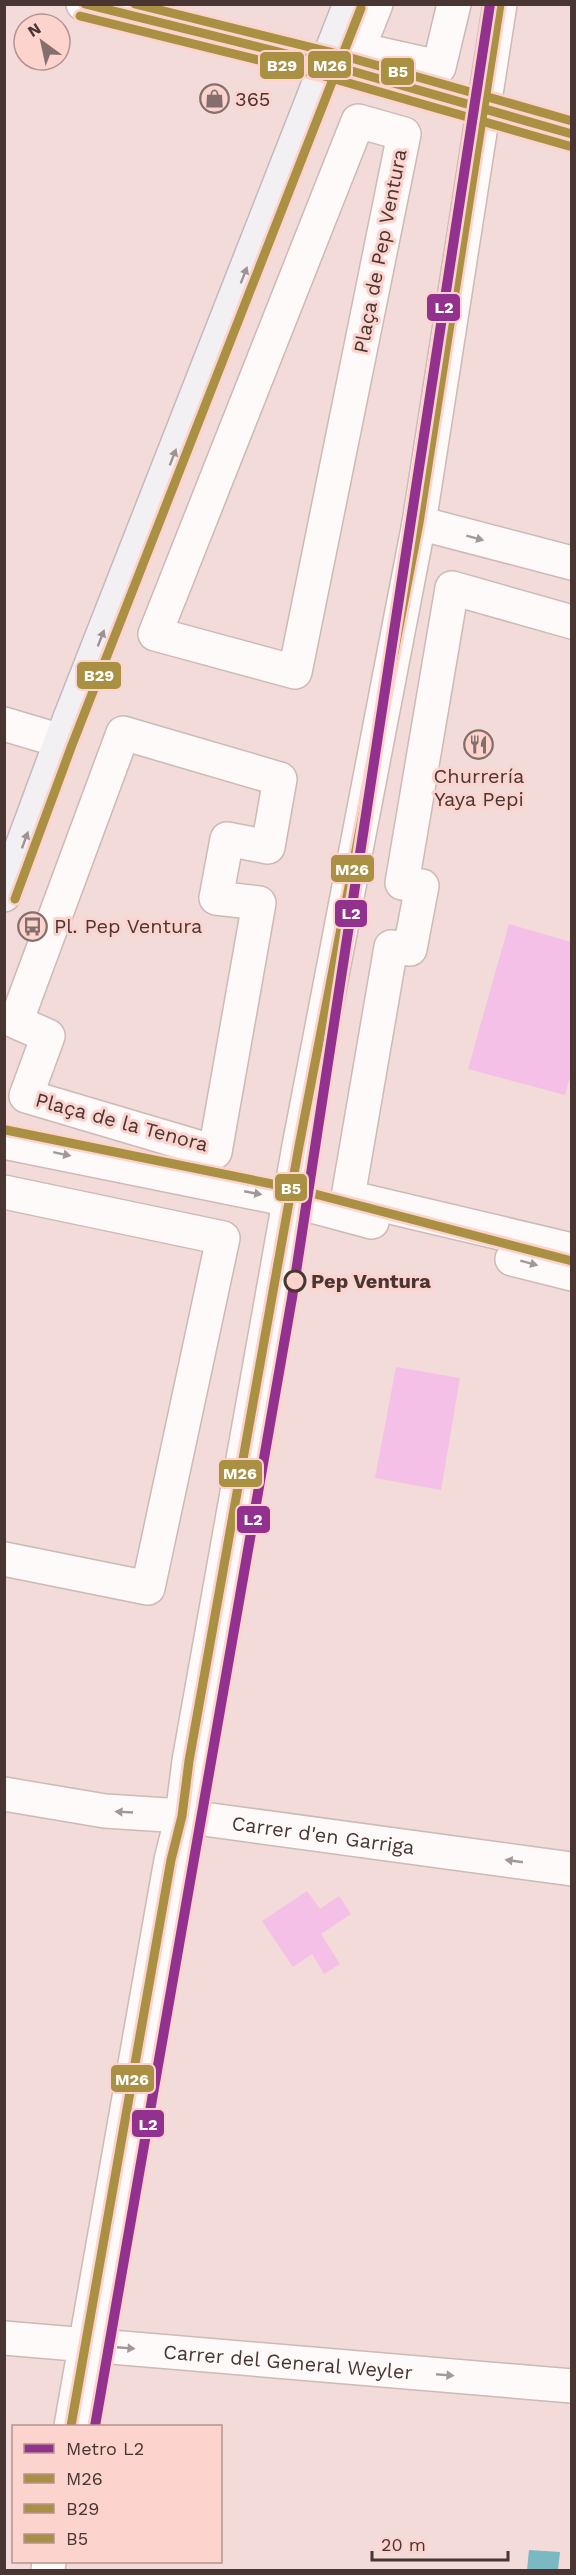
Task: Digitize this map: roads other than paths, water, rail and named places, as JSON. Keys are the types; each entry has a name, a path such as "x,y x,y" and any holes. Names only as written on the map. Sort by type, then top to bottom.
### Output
{"main road":[{"path":"4,895 61,741 350,4"}],"street":[{"path":"82,4 327,64 572,134"},
{"path":"376,4 358,49 439,67 454,4"},
{"path":"71,2425 290,1200 419,523 500,4"},
{"name":"Plaça de Pep Ventura","path":"358,121 404,135 295,672 155,634 358,121"},
{"path":"419,523 572,563"},
{"path":"572,622 452,588 402,884 422,886 410,949 391,947 348,1197 572,1250"},
{"path":"4,724 61,741"},
{"name":"Plaça de la Tenora","path":"123,733 280,779 268,847 227,839 216,898 259,903 215,1152 26,1096 48,1036 16,1022 123,733"},
{"path":"4,1142 290,1200 572,1274"},
{"path":"4,1192 223,1238 148,1588 4,1560"},
{"name":"Carrer d'en Garriga","path":"4,1794 105,1811 182,1815 572,1869"},
{"name":"Carrer del General Weyler","path":"4,2338 572,2386"}],"water":[{"path":"529,2550 560,2552 558,2570 527,2570"}],"metro line":[{"name":"L2","path":"95,2425 292,1298 490,4"}],"place":[{"name":"365","path":"214,99"},
{"name":"Churrería Yaya Pepi","path":"479,745"},
{"name":"Pl. Pep Ventura","path":"33,926"},
{"name":"Pep Ventura","path":"295,1281"}]}
